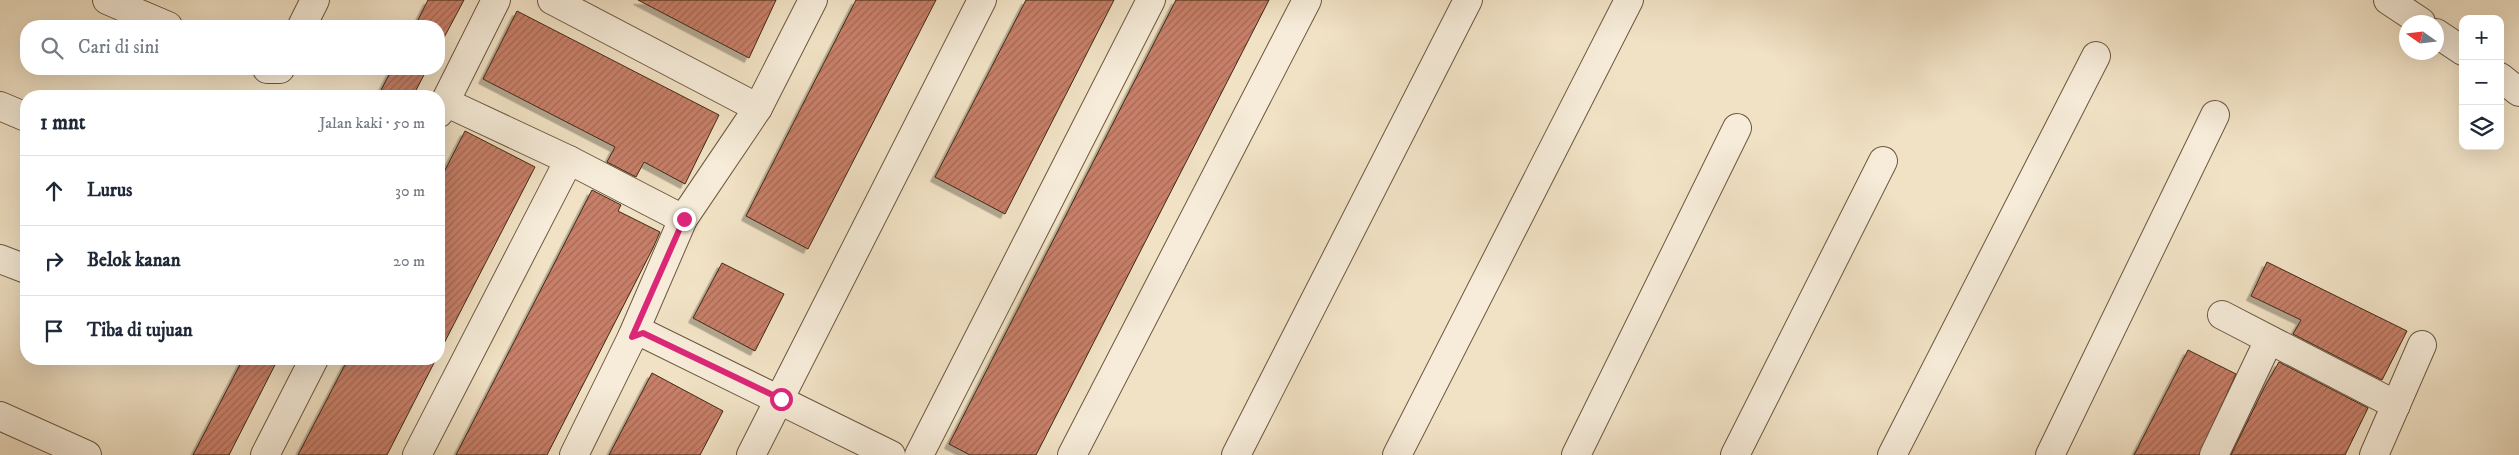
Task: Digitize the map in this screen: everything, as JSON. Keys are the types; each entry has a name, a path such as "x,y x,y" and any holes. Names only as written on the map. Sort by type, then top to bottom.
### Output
{"street":[{"path":"107,0 154,20"},
{"path":"305,20 315,0"},
{"path":"445,102 496,0"},
{"path":"552,0 758,108"},
{"path":"574,455 632,337 684,219 758,108 813,0"},
{"path":"752,455 982,0"},
{"path":"919,455 1151,0"},
{"path":"1072,455 1307,0"},
{"path":"1236,455 1468,0"},
{"path":"1397,455 1629,0"},
{"path":"2388,0 2410,15"},
{"path":"2444,38 2459,48"},
{"path":"1892,455 2096,56"},
{"path":"2504,80 2519,92"},
{"path":"0,106 20,114"},
{"path":"445,109 568,160 684,219"},
{"path":"2050,455 2215,115"},
{"path":"1576,455 1737,128"},
{"path":"417,455 568,160"},
{"path":"1735,455 1883,161"},
{"path":"0,259 20,267"},
{"path":"2222,315 2396,405"},
{"path":"632,337 643,333 781,399 891,455"},
{"path":"2214,455 2269,340"},
{"path":"2374,455 2422,345"},
{"path":"265,455 311,365"},
{"path":"0,416 87,455"}],"building":[{"path":"428,0 464,0 445,36 445,20 418,20"},
{"path":"638,0 776,0 749,58"},
{"path":"856,0 936,0 808,249 746,216"},
{"path":"1026,0 1114,0 1005,214 935,177"},
{"path":"1176,0 1269,0 1036,455 970,455 949,444"},
{"path":"517,11 719,115 685,184 644,162 636,177 607,162 615,147 483,79"},
{"path":"389,75 424,75 416,90 381,90"},
{"path":"465,131 535,167 445,341 445,170"},
{"path":"592,190 621,205 618,211 660,232 547,455 456,455"},
{"path":"2267,262 2407,331 2382,380 2293,334 2301,320 2251,296"},
{"path":"722,263 784,294 755,351 693,318"},
{"path":"2188,350 2236,374 2199,455 2134,455"},
{"path":"2279,362 2368,408 2345,455 2231,455"},
{"path":"240,365 275,365 229,455 193,455"},
{"path":"345,365 433,365 387,455 298,455"},
{"path":"652,373 723,411 700,455 609,455"}],"route":[{"path":"684,219 632,337 643,333 781,399"}]}
